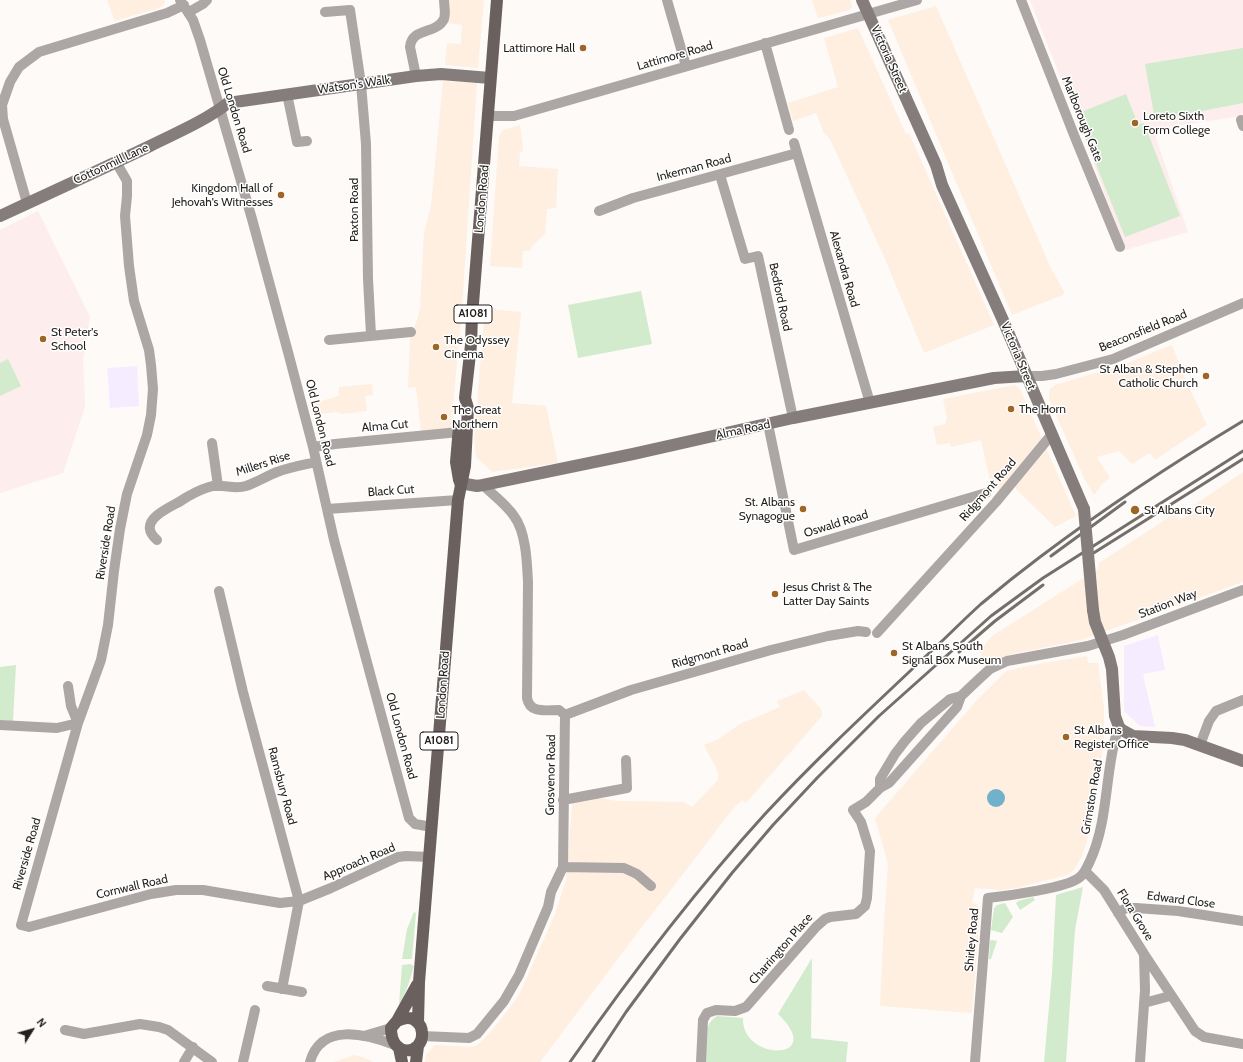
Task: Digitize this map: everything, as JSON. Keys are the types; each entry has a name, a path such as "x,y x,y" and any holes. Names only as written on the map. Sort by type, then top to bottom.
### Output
{"main road":[{"name":"London Road","path":"460,483 456,462 460,407 465,398 471,345 497,0"},
{"name":"Victoria Street","path":"862,0 936,165 942,185 1002,318 1084,509 1093,610 1095,622 1112,669 1115,716 1119,727"},
{"name":"Watson's Walk","path":"221,108 228,103 416,76 441,74 490,78"},
{"name":"Cottonmill Lane","path":"0,216 190,126 221,108"},
{"name":"Alma Road","path":"460,483 477,486 483,485 793,418 994,378 1026,376"},
{"name":"London Road","path":"416,1062 421,1027 418,1023 419,982 458,500 460,483 465,466 468,408 465,398"},
{"path":"1119,727 1127,734 1133,736 1186,740 1243,761"},
{"name":"London Road","path":"394,1025 419,982"},
{"path":"402,1062 397,1047 392,1040 394,1025 404,1018 410,1018 418,1023"},
{"path":"397,1047 409,1050 420,1041"}],"street":[{"path":"27,203 3,119 2,105 5,93 19,67 39,52 167,13 184,6 203,4 207,0"},
{"path":"416,76 410,48 411,43 415,35 436,28 444,18 444,0"},
{"path":"667,0 686,66"},
{"name":"Lattimore Road","path":"488,116 514,116 917,0"},
{"name":"Marlborough Gate","path":"1021,0 1120,247"},
{"name":"Old London Road","path":"184,6 193,20 221,108 313,447 327,510 409,818 415,824 432,827"},
{"name":"Paxton Road","path":"325,12 350,10 361,84 366,144 368,272 371,335"},
{"path":"765,43 789,130"},
{"path":"288,94 297,142 307,141"},
{"name":"Alexandra Road","path":"794,143 870,403"},
{"name":"Inkerman Road","path":"599,211 633,198 797,153"},
{"name":"Riverside Road","path":"21,925 78,723 102,660 120,529 131,482 147,435 152,401 153,382 149,354 130,281 125,216 128,196 127,181 116,162"},
{"name":"Bedford Road","path":"720,175 745,259 758,256 793,418"},
{"name":"Beaconsfield Road","path":"1026,376 1056,374 1113,359 1243,303"},
{"path":"330,340 411,332"},
{"name":"Oswald Road","path":"768,424 794,550 986,493"},
{"name":"Alma Cut","path":"313,447 459,432"},
{"name":"Ridgmont Road","path":"877,633 996,502 1052,434"},
{"path":"212,443 218,486"},
{"name":"Millers Rise","path":"157,540 145,528 151,524 158,514 186,498 209,487 245,486 278,472 316,462"},
{"path":"483,485 514,514 520,525 522,534 528,582 528,703 530,707 538,710 559,710 565,714"},
{"name":"Black Cut","path":"327,510 458,500"},
{"name":"Station Way","path":"1103,642 1243,590"},
{"name":"Ramsbury Road","path":"219,591 243,692 299,901 282,989"},
{"name":"Ridgmont Road","path":"565,714 632,690 771,650 828,636 858,631 866,632"},
{"name":"Charrington Place","path":"701,1062 704,1020 707,1013 716,1010 735,1011 746,1007 816,927 825,919 856,914 865,906 867,898 870,851 861,822 853,810 866,802 880,788 889,783 953,712 957,707 961,696 990,669 1007,661 1084,647 1103,642"},
{"path":"0,725 57,728 78,723 71,706 68,686"},
{"name":"Charrington Place","path":"880,788 880,778 905,741 921,723 950,699 961,696"},
{"path":"1200,745 1209,721 1216,711 1243,700"},
{"name":"Grosvenor Road","path":"420,1041 469,1038 477,1034 504,1001 520,975 548,907 551,892 563,867 565,714"},
{"name":"Grimston Road","path":"1085,871 1095,849 1101,829 1114,745 1119,727"},
{"path":"563,800 627,788 626,760"},
{"name":"Approach Road","path":"299,901 398,857 430,857"},
{"path":"563,867 624,868 637,874 651,886"},
{"name":"Flora Grove","path":"1085,871 1104,890 1144,954 1144,1003 1140,1062"},
{"name":"Shirley Road","path":"975,1062 988,898 1015,896 1058,886 1077,879 1085,871"},
{"name":"Cornwall Road","path":"21,925 29,927 151,894 176,890 204,890 280,903 299,901"},
{"name":"Edward Close","path":"1118,912 1126,908 1136,908 1243,921"},
{"path":"1144,954 1190,1026 1199,1035 1243,1044"},
{"path":"267,986 302,992"},
{"path":"1144,1003 1170,996"},
{"path":"243,1062 255,1010"},
{"path":"65,1030 84,1034 127,1026 150,1025 168,1030 212,1062"},
{"path":"364,1036 394,1025"},
{"path":"310,1062 321,1043 328,1037 343,1033 364,1036 397,1047"},
{"path":"184,1062 193,1047"}],"shaded area":[{"path":"107,0 165,0 164,5 159,8 115,21"},
{"path":"449,0 484,0 478,68 445,65 447,43 461,44 462,25 448,23"},
{"path":"812,0 850,0 852,6 850,10 818,18"},
{"name":"Loreto Sixth Form College","path":"1030,0 1243,0 1243,116 1153,129 1188,232 1125,250 1085,140"},
{"path":"936,6 1050,266 1065,294 1012,315 888,20"},
{"path":"858,28 906,134 909,133 994,325 924,353 885,259 830,139 824,133 816,113 793,121 788,103 838,87 824,38"},
{"path":"443,81 477,83 462,308 451,428 421,431 416,387 408,388 410,339 420,309 424,233 431,206"},
{"path":"520,125 523,146 522,152 520,152 519,166 558,169 556,208 547,209 545,234 532,246 530,251 523,251 522,268 490,266 499,136 503,130"},
{"name":"St Peter's School","path":"38,211 90,317 83,360 85,407 63,473 0,493 0,230"},
{"path":"485,309 521,312 512,403 546,406 558,463 492,472 476,457 474,437"},
{"path":"1172,345 1186,381 1207,425 1155,460 1150,453 1132,464 1119,451 1097,457 1110,478 1100,486 1094,495 1084,478 1049,399 1050,389 1055,385 1122,365"},
{"path":"137,366 139,406 110,408 107,368"},
{"path":"372,384 373,395 365,396 367,411 342,414 336,412 314,415 311,404 339,396 339,387"},
{"path":"1015,385 1020,389 1076,516 1055,527 1018,491 1010,480 1000,491 990,481 981,440 951,447 950,443 937,445 933,427 945,424 947,419 943,399"},
{"path":"1243,472 1243,582 1081,640 1012,654 987,665 979,652 992,636 1098,569 1099,563 1174,514 1179,520 1196,509 1194,505"},
{"path":"1158,635 1165,670 1143,674 1155,727 1140,726 1124,711 1124,646"},
{"path":"1087,656 1088,663 1098,663 1104,708 1104,741 1087,841 1081,858 1074,870 1067,875 1017,888 1003,890 975,888 972,903 977,904 980,909 972,1013 880,1006 888,864 875,818 977,700 1006,671"},
{"path":"804,690 821,709 822,716 746,803 742,800 731,811 540,1062 425,1062 426,1055 435,1045 473,1047 481,1042 494,1028 519,995 555,914 566,880 573,794 617,801 683,802 692,807 717,781 719,774 704,745 717,740 740,724 780,707 777,701"},
{"path":"354,1055 363,1057 373,1062 334,1062"}],"green space":[{"path":"1243,48 1243,103 1155,120 1145,64"},
{"path":"1126,94 1138,124 1144,123 1180,216 1125,237 1076,114"},
{"path":"641,291 652,344 578,358 568,305"},
{"path":"8,359 21,386 0,396 0,363"},
{"path":"16,665 13,721 0,720 0,667"},
{"path":"1083,887 1075,930 1066,1062 1044,1062 1052,974 1056,895"},
{"path":"1033,897 1035,900 1020,910 1016,903 1018,901"},
{"path":"1005,903 1013,917 1002,933 991,930 994,908 997,905"},
{"path":"414,912 416,913 412,959 402,959 407,929"},
{"path":"990,941 997,941 991,959 989,959"},
{"path":"812,958 811,1038 848,1042 846,1062 705,1062 707,1030 709,1024 717,1016 743,1018 746,1032 755,1043 766,1049 778,1050 788,1048 793,1041 791,1030 778,1014"},
{"path":"410,964 414,966 408,986 399,1005 402,965"}],"water":[{"path":"996,789 1000,790 1004,794 1004,802 1000,806 996,807 992,806 988,802 987,798 988,794 992,790"}],"railway":[{"path":"570,1062 639,966 713,874 765,814 864,714 981,604 1025,568 1140,486 1243,421"},
{"path":"593,1062 626,1012 680,939 732,873 773,825 817,778 879,716 991,616 1043,578 1243,451"},
{"path":"1092,554 1243,459"},
{"path":"1051,556 1125,502"},
{"path":"959,652 995,621 1043,585"}],"place":[{"name":"Lattimore Hall","path":"583,48"},
{"name":"Loreto Sixth Form College","path":"1135,123"},
{"name":"Kingdom Hall of Jehovah's Witnesses","path":"281,195"},
{"name":"St Peter's School","path":"43,339"},
{"name":"The Odyssey Cinema","path":"436,347"},
{"name":"St Alban & Stephen Catholic Church","path":"1206,376"},
{"name":"The Horn","path":"1011,409"},
{"name":"The Great Northern","path":"444,417"},
{"name":"St. Albans Synagogue","path":"803,509"},
{"name":"St Albans City","path":"1135,510"},
{"name":"Jesus Christ & The Latter Day Saints","path":"775,594"},
{"name":"St Albans South Signal Box Museum","path":"894,653"},
{"name":"St Albans Register Office","path":"1066,737"}]}
